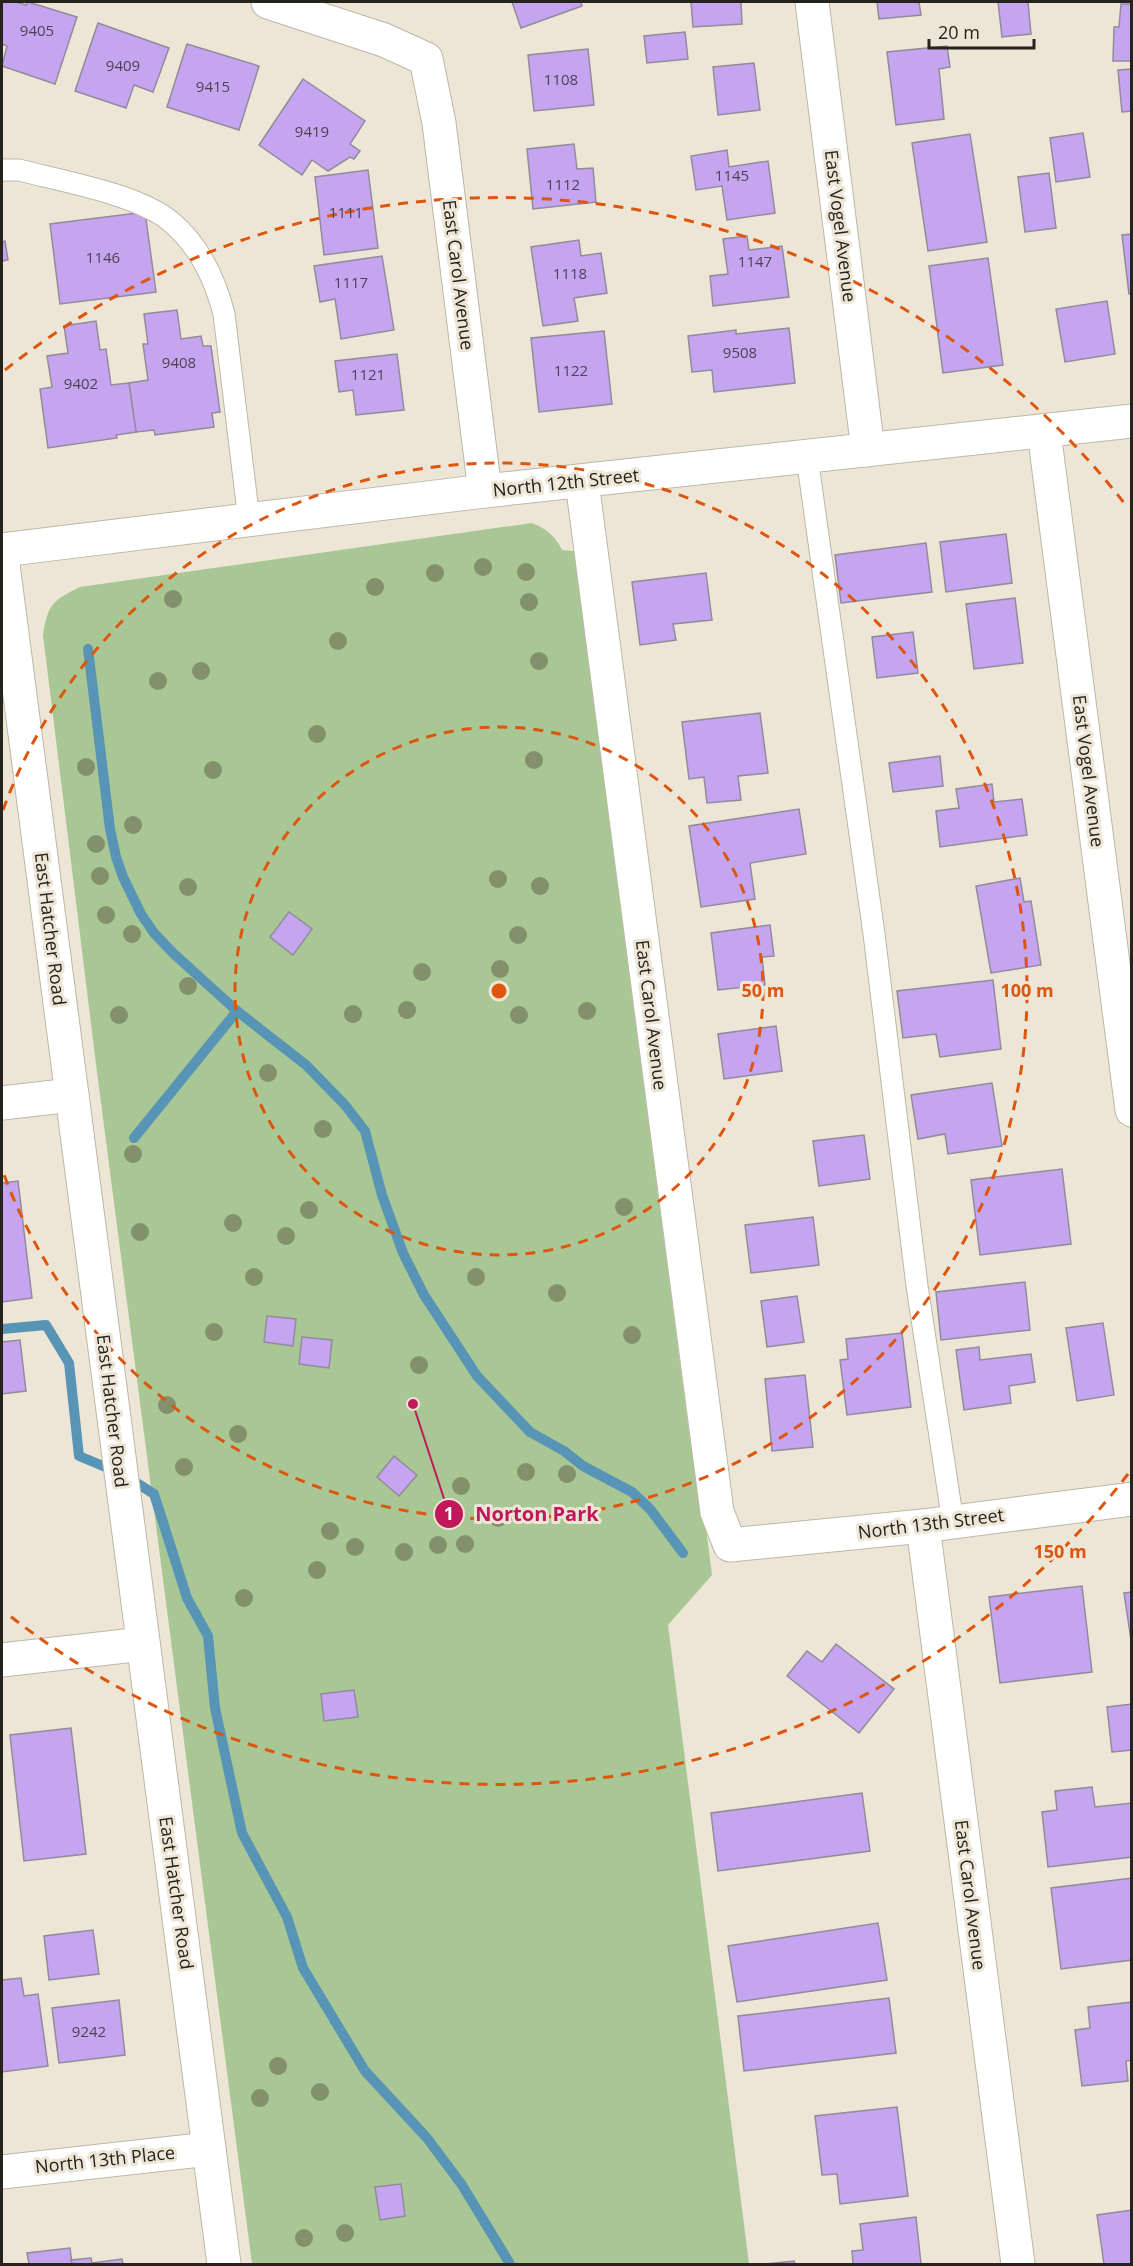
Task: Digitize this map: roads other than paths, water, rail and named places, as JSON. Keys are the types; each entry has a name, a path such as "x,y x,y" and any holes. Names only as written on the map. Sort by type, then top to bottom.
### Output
{"street":[{"name":"East Carol Avenue","path":"268,2 384,40 426,59 439,123 485,491"},
{"name":"East Vogel Avenue","path":"812,2 868,450"},
{"name":"North 12th Street","path":"2,550 485,491 1131,421"},
{"name":"East Vogel Avenue","path":"1044,432 1131,1110"},
{"name":"East Carol Avenue","path":"582,482 717,1512 730,1545"},
{"name":"East Hatcher Road","path":"2,557 224,2265"},
{"path":"2,1103 72,1095"},
{"name":"North 13th Street","path":"730,1545 938,1524 1131,1499"},
{"name":"East Carol Avenue","path":"938,1524 1018,2265"},
{"path":"2,1659 143,1644"},
{"name":"North 13th Place","path":"2,2172 209,2149"}],"lane":[{"path":"2,170 19,170 133,200 169,220 193,245 217,285 224,314 249,520"},
{"path":"807,457 874,934 917,1286 938,1524"}],"waterway":[{"path":"88,649 110,829 123,877 141,914 154,933 173,953 237,1011 306,1065 345,1105 365,1131 382,1195 403,1253 424,1295 477,1376 530,1432 564,1451 583,1466 632,1492 650,1509 683,1553"},
{"path":"134,1138 237,1011"},
{"path":"2,1329 46,1325 69,1363 79,1456 115,1471"},
{"path":"129,1478 154,1494 187,1598 208,1636 215,1708 242,1833 287,1917 303,1968 365,2071 427,2138 462,2185 510,2264"}],"place":[{"name":"Norton Park","path":"413,1404"}]}
